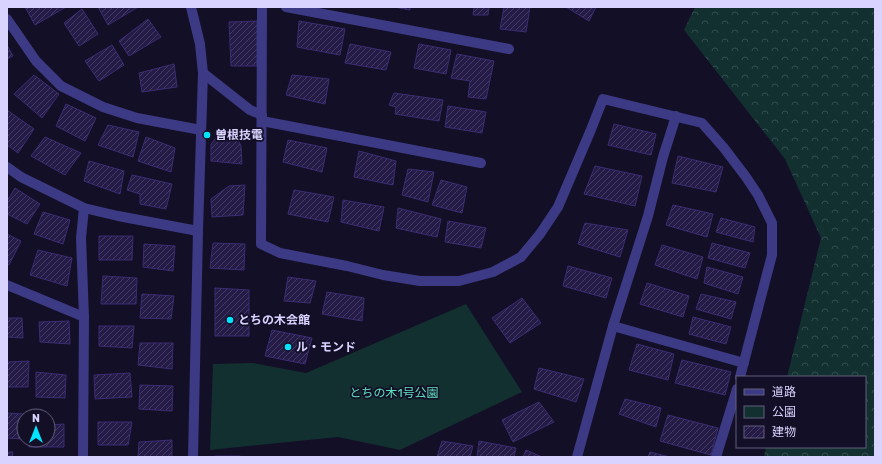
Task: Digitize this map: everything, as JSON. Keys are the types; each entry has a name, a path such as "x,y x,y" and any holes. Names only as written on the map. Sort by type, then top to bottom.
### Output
{"street":[{"path":"191,7 200,44 203,73 193,457"},
{"path":"262,7 261,244 280,253 420,281 459,281 494,272 522,257 558,207 603,99 702,123 724,148 746,177 758,195 772,223 772,255 740,376"},
{"path":"286,7 509,50"},
{"path":"7,19 36,61 61,86 103,107 137,118 201,130"},
{"path":"203,73 262,118 480,164"},
{"path":"577,457 613,326 648,216 663,157 676,116"},
{"path":"7,168 21,177 84,208 198,231"},
{"path":"83,457 84,317 81,238 84,208"},
{"path":"7,285 84,317"},
{"path":"613,326 744,364"},
{"path":"716,457 736,392"}],"green space":[{"path":"695,7 875,7 875,457 764,457 766,448 866,448 866,376 787,376 821,238 785,159 684,30"},
{"name":"とちの木1号公園","path":"466,304 522,392 400,450 338,437 210,450 213,364 253,363 306,373"}],"building":[{"path":"25,7 66,7 35,25"},
{"path":"98,7 138,7 108,25"},
{"path":"394,7 410,7 410,10"},
{"path":"474,7 489,7 488,15 473,15"},
{"path":"504,7 530,7 526,32 500,29"},
{"path":"566,7 596,7 589,21"},
{"path":"82,9 98,34 79,46 64,23"},
{"path":"148,19 161,37 129,56 119,41"},
{"path":"257,21 257,66 231,66 229,22"},
{"path":"299,21 345,29 340,55 297,47"},
{"path":"350,44 391,52 386,70 345,63"},
{"path":"419,44 451,50 446,74 414,68"},
{"path":"7,45 13,56 7,59"},
{"path":"112,45 124,65 99,81 85,61"},
{"path":"457,54 494,61 486,99 468,97 470,81 451,78"},
{"path":"174,64 177,87 142,92 139,73"},
{"path":"34,75 59,94 42,118 14,94"},
{"path":"292,75 329,79 325,104 286,95"},
{"path":"394,93 443,100 439,121 395,114 396,107 389,105"},
{"path":"66,104 96,118 85,141 56,126"},
{"path":"448,106 486,112 482,133 445,127"},
{"path":"7,110 34,129 18,153 7,145"},
{"path":"614,124 656,134 651,155 608,145"},
{"path":"108,125 139,132 133,157 98,145"},
{"path":"235,132 241,146 242,164 211,161 211,144 220,133"},
{"path":"45,137 81,153 65,175 31,156"},
{"path":"146,137 175,148 171,172 138,161"},
{"path":"288,140 327,148 322,172 283,162"},
{"path":"359,151 396,161 393,185 354,177"},
{"path":"678,156 723,167 716,192 672,183"},
{"path":"89,161 124,171 120,194 84,181"},
{"path":"595,166 642,176 635,206 584,194"},
{"path":"408,169 434,172 428,202 402,195"},
{"path":"132,175 172,184 166,209 140,204 140,194 127,190"},
{"path":"441,180 467,187 462,213 432,205"},
{"path":"245,185 243,215 212,217 211,199 229,186"},
{"path":"15,188 40,204 27,224 7,214 7,201"},
{"path":"294,190 334,197 328,222 288,214"},
{"path":"343,200 384,207 379,231 341,222"},
{"path":"673,205 713,214 707,237 666,225"},
{"path":"398,208 441,219 437,237 396,228"},
{"path":"43,212 70,220 63,244 34,234"},
{"path":"721,218 755,227 753,242 716,232"},
{"path":"448,221 486,228 481,248 445,242"},
{"path":"585,223 628,230 620,257 578,244"},
{"path":"7,234 21,241 9,265 7,264"},
{"path":"99,236 133,236 132,260 99,260"},
{"path":"213,243 245,244 244,270 210,268"},
{"path":"712,243 750,253 745,268 708,258"},
{"path":"144,244 175,246 173,271 143,267"},
{"path":"662,245 703,257 697,279 655,265"},
{"path":"38,250 72,258 67,286 30,275"},
{"path":"568,266 612,278 606,298 563,286"},
{"path":"707,267 743,277 738,294 704,283"},
{"path":"103,276 137,278 136,304 101,304"},
{"path":"288,277 316,281 310,303 284,301"},
{"path":"647,283 689,296 683,317 640,304"},
{"path":"215,288 249,290 249,336 215,336"},
{"path":"327,292 364,298 362,321 322,314"},
{"path":"142,294 174,296 171,319 140,318"},
{"path":"701,294 736,302 731,319 696,309"},
{"path":"522,298 541,323 510,343 492,318"},
{"path":"693,317 731,327 726,344 689,334"},
{"path":"7,318 22,318 23,338 7,337"},
{"path":"69,321 70,344 40,342 39,322"},
{"path":"99,326 134,326 132,348 99,346"},
{"name":"ル・モンド","path":"272,330 312,338 305,364 265,356"},
{"path":"140,343 173,343 172,369 138,365"},
{"path":"637,344 674,354 668,380 629,370"},
{"path":"682,360 731,372 725,395 675,383"},
{"path":"29,361 28,387 7,387 7,362"},
{"path":"539,368 584,379 576,402 534,389"},
{"path":"36,372 66,375 65,398 36,397"},
{"path":"130,373 132,397 95,399 94,375"},
{"path":"140,385 173,386 172,411 139,409"},
{"path":"625,399 661,408 656,427 619,414"},
{"path":"539,402 554,422 513,442 502,420"},
{"path":"7,413 16,414 16,439 7,438"},
{"path":"668,415 718,428 711,455 660,441"},
{"path":"98,422 132,422 128,445 98,445"},
{"path":"56,424 64,424 64,447 56,447"},
{"path":"172,440 172,457 138,457 139,442"},
{"path":"442,441 473,446 470,457 437,457"},
{"path":"479,441 516,448 514,457 477,457"},
{"path":"526,450 542,457 523,457"},
{"path":"7,452 13,452 12,457 7,457"},
{"path":"650,452 670,457 648,457"},
{"path":"240,456 240,457 215,457"}],"place":[{"name":"曽根技電","path":"207,135"},
{"name":"とちの木会館","path":"230,320"},
{"name":"ル・モンド","path":"288,347"}]}
